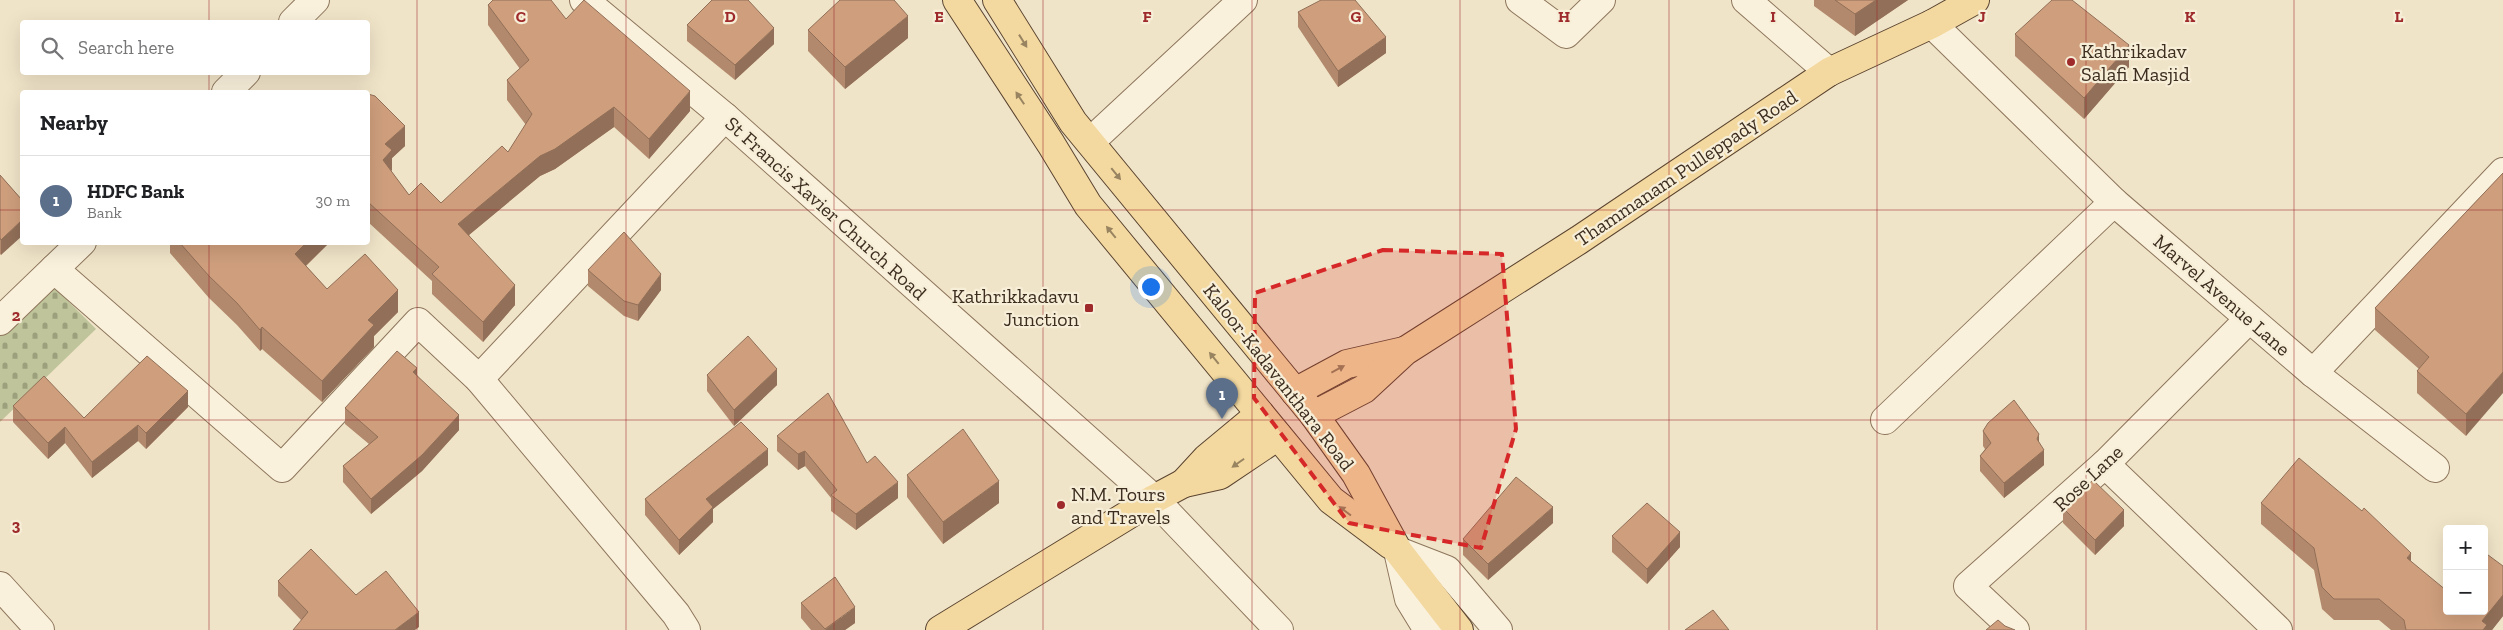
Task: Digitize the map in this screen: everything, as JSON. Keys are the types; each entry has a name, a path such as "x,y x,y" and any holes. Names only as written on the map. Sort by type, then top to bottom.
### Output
{"main road":[{"name":"Kaloor-Kadavanthara Road","path":"957,0 1051,144 1088,205 1331,500 1398,551"},
{"name":"Kaloor-Kadavanthara Road","path":"997,0 1073,122 1314,415 1356,474 1398,551"},
{"name":"Thammanam Pulleppady Road","path":"1314,415 1364,389 1405,351 1580,240 1829,72 1932,24 1976,0"},
{"name":"Thammanam Pulleppady Road","path":"1295,392 1347,364 1405,351"},
{"path":"1184,483 1207,458 1260,414"},
{"path":"940,630 1154,499 1184,483 1220,475 1278,436"},
{"path":"1398,551 1459,630"}],"street":[{"path":"295,20 315,0"},
{"name":"St Francis Xavier Church Road","path":"584,0 725,117 1154,499 1279,630"},
{"path":"1090,142 1243,0"},
{"path":"1520,0 1566,34 1601,0"},
{"path":"1746,0 1829,72"},
{"name":"Marvel Avenue Lane","path":"1932,24 2114,202 2313,374 2435,468"},
{"path":"228,90 243,75"},
{"path":"479,379 725,117"},
{"path":"2313,374 2503,172"},
{"path":"1885,420 2114,202"},
{"path":"5,308 54,269 79,245"},
{"path":"54,269 282,468 418,322 479,379 676,614 686,630"},
{"name":"Rose Lane","path":"2015,630 1968,586 2105,464 2248,319"},
{"path":"2105,464 2278,630"},
{"path":"1398,551 1409,599 1428,630"},
{"path":"1398,551 1447,570 1498,630"},
{"path":"0,586 40,630"}],"highlighted area":[{"path":"1383,250 1502,254 1516,429 1481,548 1349,523 1254,398 1255,293"}],"green space":[{"path":"51,284 96,329 0,422 0,333"}],"building":[{"path":"493,0 551,0 566,19 584,0 690,91 649,139 614,107 555,149 540,156 458,224 515,285 483,322 432,274 439,267 370,204 370,95 375,96 405,126 385,144 392,150 383,160 409,195 421,183 441,203 502,146 508,152 532,114 507,80 529,60 488,5"},
{"path":"712,0 748,0 774,28 735,65 687,25"},
{"path":"840,0 894,0 908,16 845,67 808,30"},
{"path":"1321,0 1355,0 1386,37 1338,71 1298,12"},
{"path":"1835,0 1876,0 1855,14"},
{"name":"Kathrikadav Salafi Masjid","path":"2052,0 2072,0 2129,45 2084,98 2015,34"},
{"path":"2503,173 2503,372 2466,414 2417,371 2429,357 2375,308"},
{"path":"0,175 20,198 20,222 1,240"},
{"path":"624,232 661,274 638,305 624,301 588,270"},
{"path":"182,245 304,245 295,254 327,289 365,254 398,290 368,320 374,325 322,381 262,327 260,330 237,303 209,276"},
{"path":"748,336 777,369 734,410 707,375"},
{"path":"397,351 417,368 413,372 459,415 422,455 371,499 343,466 378,437 345,408"},
{"path":"147,356 188,391 146,433 138,425 92,462 65,427 48,443 13,406 44,376 84,418"},
{"path":"828,393 867,463 875,456 898,482 856,514 831,495 837,490 805,451 798,454 777,436"},
{"path":"2014,400 2039,434 2037,439 2044,450 2004,483 1980,456 1991,443 1983,431 1988,423"},
{"path":"741,422 768,449 706,499 713,507 679,540 645,499"},
{"path":"963,429 999,481 943,522 907,475"},
{"path":"2299,458 2362,511 2364,508 2411,553 2407,558 2443,588 2443,615 2487,615 2482,621 2487,625 2483,630 2406,630 2404,620 2379,599 2334,599 2322,587 2314,548 2261,503"},
{"path":"1516,477 1553,507 1488,564 1463,539"},
{"path":"2093,480 2124,510 2095,540 2063,508"},
{"path":"1647,503 1680,532 1647,569 1612,536"},
{"path":"311,549 356,595 386,571 419,612 395,630 293,630 308,612 278,581"},
{"path":"2488,555 2503,566 2503,595 2488,614"},
{"path":"835,577 855,607 825,629 801,603"},
{"path":"1713,610 1729,630 1685,630"},
{"path":"1998,620 2005,626 2015,630 1986,630"}],"place":[{"name":"Kathrikadav Salafi Masjid","path":"2071,62"},
{"name":"Kathrikkadavu Junction","path":"1089,308"},
{"name":"HDFC Bank","path":"1222,419"},
{"name":"N.M. Tours and Travels","path":"1061,505"}]}
